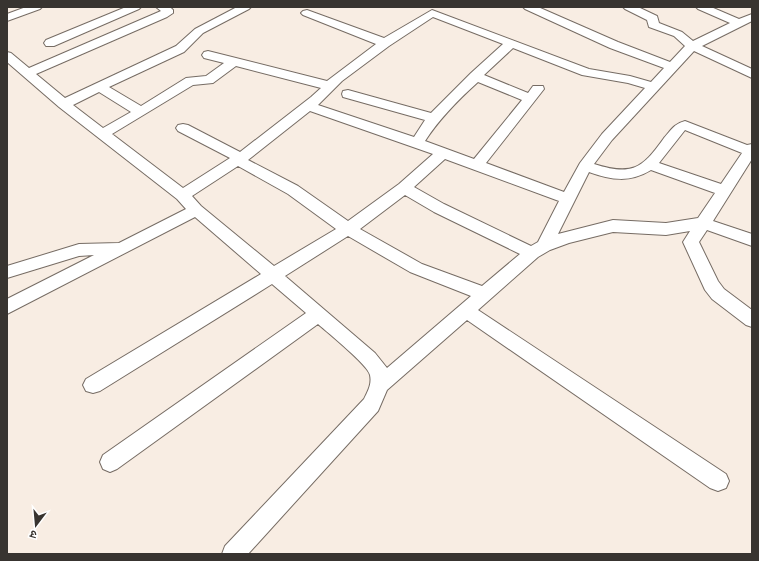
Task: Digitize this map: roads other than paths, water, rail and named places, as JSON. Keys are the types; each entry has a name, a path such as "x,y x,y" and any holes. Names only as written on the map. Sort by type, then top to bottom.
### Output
{"street":[{"path":"7,18 36,7"},
{"path":"50,43 135,7"},
{"path":"27,73 167,13 167,10 162,7"},
{"path":"64,104 180,49 199,31 245,7"},
{"path":"530,7 614,45 672,67"},
{"path":"629,7 653,18 653,25 680,36 692,46 752,74"},
{"path":"702,7 738,23"},
{"path":"307,13 385,43"},
{"path":"182,195 239,159 308,106 330,86 385,43 429,13 435,13 586,72 630,80 654,87"},
{"path":"538,249 568,199 585,166 607,137 692,46 752,17"},
{"path":"417,143 434,118 446,104 512,43"},
{"path":"208,55 330,86"},
{"path":"7,56 64,104 182,195 196,210 319,314 368,358 379,371 380,385"},
{"path":"102,134 141,112 190,81 209,80 233,62"},
{"path":"475,76 534,94 477,165"},
{"path":"100,87 141,112"},
{"path":"348,94 434,118"},
{"path":"308,106 417,143 443,154 568,199"},
{"path":"585,166 617,175 628,175 641,171 650,165 680,126 685,125 751,149 691,242 711,285 718,294 752,320"},
{"path":"183,128 293,190 348,229 395,258 416,268 484,294"},
{"path":"93,385 348,229 404,188 443,154"},
{"path":"650,165 724,191"},
{"path":"404,188 439,208 538,249"},
{"path":"7,307 196,210"},
{"path":"233,554 371,405 380,385 465,310 538,249 565,238 604,228 624,226 666,229 703,223 752,240"},
{"path":"7,272 79,250 121,248"},
{"path":"465,310 718,481"},
{"path":"110,462 319,314"}]}
